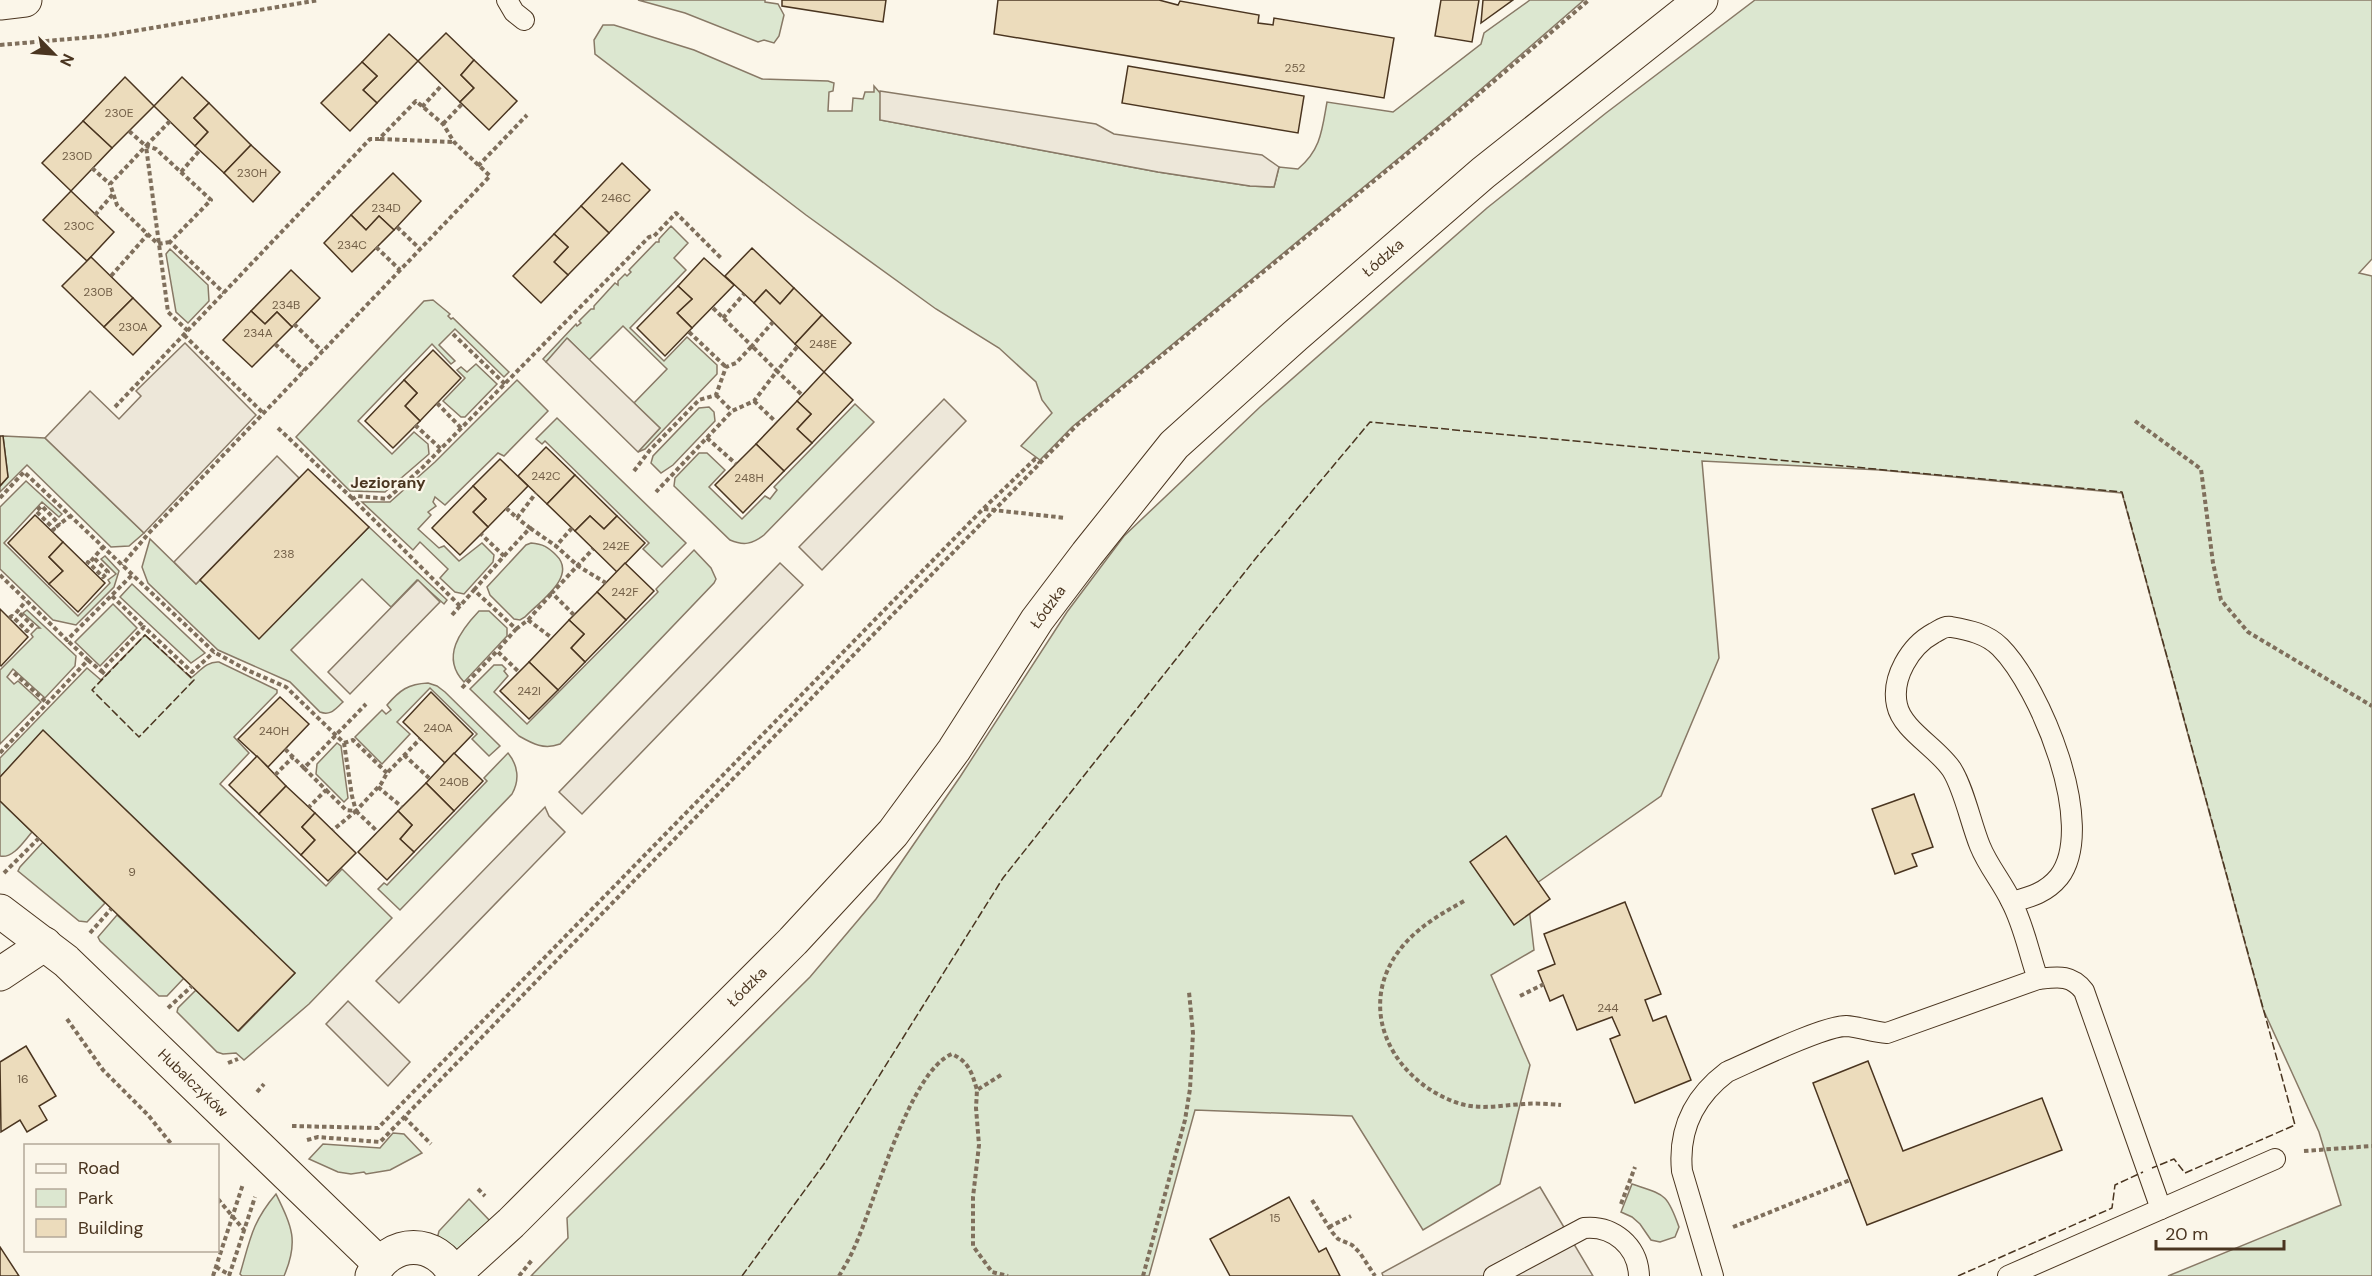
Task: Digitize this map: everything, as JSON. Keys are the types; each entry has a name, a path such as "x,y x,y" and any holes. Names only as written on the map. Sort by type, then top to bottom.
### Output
{"main road":[{"path":"0,3 25,0"},
{"name":"Łódzka","path":"455,1275 511,1223 785,949 893,833 954,750 1037,621 1174,445 1295,336 1483,173 1701,0"},
{"name":"Hubalczyków","path":"0,911 45,944 83,977 376,1270"},
{"path":"0,974 45,944"},
{"path":"376,1270 397,1250 420,1247 441,1256 455,1275"}],"lane":[{"path":"507,0 514,12 524,20"},
{"path":"2012,902 2039,894 2048,888 2066,864 2072,845 2071,796 2057,749 2032,695 2010,658 1998,645 1982,635 1965,629 1946,627 1930,635 1915,648 1905,662 1895,691 1896,703 1905,722 1953,771 1980,846 2012,902 2038,979"},
{"path":"1713,1276 1682,1172 1681,1156 1682,1138 1690,1115 1701,1096 1715,1081 1727,1072 1824,1031 1844,1026 1887,1033 2038,979 2054,977 2072,979 2084,991 2161,1209"},
{"path":"2008,1276 2275,1159"},
{"path":"1494,1276 1584,1227 1605,1230 1628,1245 1634,1255 1639,1276"}],"path":[{"path":"0,45 104,36 319,0"},
{"path":"305,1141 318,1137 380,1142 1077,425 1459,111 1589,0"},
{"path":"422,107 442,85"},
{"path":"122,565 148,534 490,176 454,142 443,124 416,101 379,139"},
{"path":"443,124 462,104"},
{"path":"478,166 527,115"},
{"path":"110,184 170,121"},
{"path":"129,131 146,146 156,149 211,200 170,242 158,244"},
{"path":"116,407 370,139 454,142"},
{"path":"146,146 168,312 263,413"},
{"path":"181,172 200,150"},
{"path":"92,168 110,184 117,205 158,244"},
{"path":"95,215 113,194"},
{"path":"353,499 357,496 387,498 441,449 649,237 654,236 676,213 721,258"},
{"path":"397,227 420,249"},
{"path":"111,276 148,234"},
{"path":"170,242 224,293"},
{"path":"376,247 400,270"},
{"path":"723,318 744,294"},
{"path":"712,308 802,395"},
{"path":"716,395 726,367 736,363 773,322"},
{"path":"294,324 322,351"},
{"path":"689,332 726,367"},
{"path":"453,334 505,384"},
{"path":"275,344 304,371"},
{"path":"656,492 732,411 754,401 797,346"},
{"path":"716,395 732,411"},
{"path":"634,471 650,450 699,400 716,395"},
{"path":"754,401 776,422"},
{"path":"437,404 461,428"},
{"path":"2135,422 2202,469 2213,563 2221,600 2248,632 2372,706"},
{"path":"415,425 441,449"},
{"path":"278,428 460,606"},
{"path":"706,438 736,464"},
{"path":"287,1130 292,1125 378,1128 983,509 1035,459 1040,463"},
{"path":"0,498 24,472 214,651 247,670 286,687 344,743 356,811 378,832"},
{"path":"517,518 536,493"},
{"path":"56,528 42,506 36,511 54,530 69,516"},
{"path":"506,508 578,566 606,583"},
{"path":"983,509 1070,519"},
{"path":"452,615 530,528"},
{"path":"556,546 572,528"},
{"path":"481,534 504,556"},
{"path":"87,564 88,562 103,577 108,572 92,559 103,547"},
{"path":"462,688 593,549"},
{"path":"0,575 106,675"},
{"path":"67,640 132,575"},
{"path":"474,590 516,629"},
{"path":"552,593 574,615"},
{"path":"112,596 182,666 192,672 214,651"},
{"path":"9,618 12,616 27,631 32,626 16,614 26,601"},
{"path":"528,620 552,638"},
{"path":"101,671 144,627"},
{"path":"497,651 519,672"},
{"path":"0,753 88,660"},
{"path":"14,673 47,703"},
{"path":"304,768 366,704"},
{"path":"333,830 356,811 378,787 387,773 420,739"},
{"path":"344,743 353,740 387,773"},
{"path":"285,748 346,810 356,811"},
{"path":"404,755 429,778"},
{"path":"275,775 293,757"},
{"path":"378,787 402,807"},
{"path":"309,807 326,790"},
{"path":"4,873 39,838"},
{"path":"1464,901 1425,923 1394,958 1383,980 1379,1001 1381,1023 1391,1047 1404,1068 1420,1084 1440,1096 1463,1104 1492,1108 1525,1103 1561,1105"},
{"path":"85,939 111,909"},
{"path":"1520,996 1544,984"},
{"path":"164,1012 192,986"},
{"path":"1143,1276 1185,1120 1190,1089 1193,1033 1189,992"},
{"path":"63,1014 103,1070 148,1115 171,1144"},
{"path":"839,1276 855,1247 899,1129 934,1067 944,1057 952,1054 963,1059 971,1070 977,1090 979,1144 973,1197 973,1246 991,1274 1008,1276"},
{"path":"977,1090 1001,1075"},
{"path":"404,1117 431,1144"},
{"path":"2302,1151 2372,1146"},
{"path":"1605,1230 1618,1213 1635,1167"},
{"path":"213,1276 246,1177"},
{"path":"1702,1239 1850,1180"},
{"path":"216,1267 230,1276 256,1193"},
{"path":"219,1200 244,1231"},
{"path":"1312,1200 1338,1239 1352,1245 1375,1276"},
{"path":"1329,1227 1351,1215"},
{"path":"519,1276 537,1253"}],"green space":[{"path":"638,0 765,0 765,2 778,4 784,15 779,36 774,43 764,40 758,42 685,13"},
{"path":"1530,0 1584,0 1450,116 1072,427 1040,460 1021,446 1052,413 1042,400 1036,382 999,348 936,309 806,215 595,54 594,40 603,25 614,25 694,50 762,79 828,81 834,83 833,91 829,92 828,111 852,111 853,98 863,99 865,92 874,92 874,86 881,94 880,120 1158,172 1250,186 1274,187 1279,167 1298,169 1312,154 1324,122 1327,102 1393,112 1481,44 1484,33"},
{"path":"1755,0 2372,0 2372,259 2359,273 2372,276 2372,1276 2168,1276 2341,1205 2319,1132 2263,1009 2122,493 1880,470 1702,461 1719,658 1661,796 1527,890 1534,950 1491,975 1530,1065 1500,1184 1423,1230 1352,1116 1195,1110 1149,1276 531,1276 568,1238 567,1218 810,977 876,899 960,777 1067,612 1124,536 1260,407 1487,208 1606,113"},
{"path":"671,226 688,243 674,258 686,270 630,328 664,361 687,337 717,365 717,374 645,449 638,452 660,428 634,403 667,369 623,326 589,360 568,339 546,362 543,359 576,324 577,326 581,323 579,321 591,309 594,309 594,306 615,283 618,285 618,281 625,274 627,276 631,272 629,270 656,242 659,242"},
{"path":"170,249 208,285 209,301 188,323 176,312 166,254"},
{"path":"433,300 509,372 504,377 455,329 439,345 455,361 451,364 432,344 358,421 392,454 414,432 428,444 429,454 385,492 350,491 296,437 424,301"},
{"path":"476,364 497,384 465,417 461,417 443,401 465,378 457,370 461,367 467,372"},
{"path":"517,380 548,411 504,456 498,453 445,505 435,497 433,502 436,506 428,512 431,515 418,529 439,548 444,546 459,561 482,543 494,555 493,562 464,594 455,592 440,578 448,569 420,542 413,550 362,502 390,502 435,462"},
{"path":"855,404 874,422 764,535 756,540 740,543 730,540 674,486 675,478 699,453 707,453 725,470 709,487 742,519 765,496 770,499 777,490 774,487"},
{"path":"709,407 714,412 715,421 673,465 661,473 651,463 653,456 699,408"},
{"path":"557,418 686,543 662,567 643,549 649,543 545,441 542,444 536,439"},
{"path":"3,436 45,438 144,533 129,546 111,547 27,465 0,492 0,486 8,477"},
{"path":"26,481 62,514 59,517 42,502 4,543 78,616 110,583 108,580 116,574 101,559 105,556 119,571 114,587 76,625 53,620 0,569 0,507"},
{"path":"369,527 447,600 444,604 417,580 391,607 362,579 291,650 343,702 327,713 320,712 290,682 218,650 148,583 142,567 150,539 196,584 200,580 259,638"},
{"path":"531,543 542,545 553,552 562,563 563,571 560,580 547,596 525,617 520,620 514,619 490,595 487,587 526,545"},
{"path":"694,550 711,568 716,579 714,583 560,744 544,746 534,744 519,736 470,689 494,665 502,665 508,676 494,692 527,724 658,592 656,589"},
{"path":"132,584 205,653 191,663 120,597"},
{"path":"113,604 137,628 100,666 75,642"},
{"path":"27,610 76,656 75,666 45,698 13,669 7,677 14,684 18,681 41,702 0,744 0,670 33,637 31,634 40,628 23,613"},
{"path":"479,611 489,611 507,628 507,636 464,682 457,673 453,654 460,635"},
{"path":"145,635 191,678 207,665 219,662 277,690 277,693 234,737 249,753 220,784 326,886 342,869 392,918 309,1004 244,1060 236,1053 217,1052 177,1012 178,1008 196,990 239,1031 295,973 25,751 0,777 0,758 87,668 101,680"},
{"path":"428,683 445,692 500,746 489,756 472,739 477,734 430,688 397,722 410,734 382,764 355,737 382,710 386,714 391,710 387,705 400,692 410,686"},
{"path":"337,743 341,746 348,798 344,802 316,774 317,764"},
{"path":"508,753 517,773 512,794 400,910 378,889 384,883 387,885 487,781 484,778"},
{"path":"0,801 32,832 18,848 5,856 0,856"},
{"path":"43,842 105,903 87,922 79,921 18,871"},
{"path":"117,915 184,978 167,996 159,996 100,941 98,937"},
{"path":"393,1133 404,1134 422,1153 390,1170 366,1174 364,1172 351,1174 338,1172 309,1159 323,1144 380,1148"},
{"path":"1632,1184 1658,1193 1668,1201 1679,1227 1675,1237 1660,1242 1651,1240 1640,1224 1621,1212"},
{"path":"276,1194 292,1234 289,1264 284,1276 242,1276 240,1274 253,1232"},
{"path":"469,1199 491,1222 456,1251 437,1239 439,1231"}],"shaded area":[{"path":"880,91 1096,124 1114,134 1262,155 1279,167 1274,187 1250,186 1158,172 880,120"},
{"path":"567,338 660,428 638,452 546,362"},
{"path":"185,343 256,415 144,533 45,438 90,391 119,419 141,396 136,391"},
{"path":"944,399 966,421 822,570 799,547"},
{"path":"277,456 299,478 196,584 174,562"},
{"path":"780,563 803,585 582,814 559,792"},
{"path":"418,580 440,602 350,694 328,672"},
{"path":"545,807 549,816 565,832 399,1003 376,981"},
{"path":"348,1001 410,1062 388,1086 326,1024"},
{"path":"1540,1187 1593,1276 1383,1276 1382,1273"}],"building":[{"path":"782,0 886,0 883,22 782,6"},
{"path":"998,0 1159,0 1178,5 1180,1 1259,15 1258,23 1273,25 1274,18 1394,38 1384,98 994,34"},
{"path":"1441,0 1479,0 1472,42 1435,36"},
{"path":"1483,0 1513,0 1481,23"},
{"path":"446,33 474,60 461,75 474,88 460,102 418,61"},
{"path":"389,34 418,61 377,103 363,90 377,76 362,62"},
{"path":"474,60 517,101 489,130 460,102 474,88 461,75"},
{"path":"362,62 377,76 363,90 377,103 350,131 321,103"},
{"path":"1128,66 1304,96 1298,133 1122,103"},
{"path":"125,77 154,106 112,148 83,121"},
{"path":"182,77 209,103 194,118 208,132 195,146 154,106"},
{"path":"209,103 251,145 224,173 195,146 208,132 194,118"},
{"path":"83,121 112,148 71,191 42,163"},
{"path":"251,145 280,172 253,202 224,173"},
{"path":"622,163 650,190 609,233 581,206"},
{"path":"393,173 421,201 394,230 379,216 366,230 351,215"},
{"path":"71,191 114,232 87,261 43,220"},
{"path":"581,206 609,233 568,275 554,262 568,247 554,234"},
{"path":"351,215 366,230 379,216 394,230 352,272 324,243"},
{"path":"554,234 568,247 554,262 568,275 541,303 513,276"},
{"path":"752,248 794,288 780,304 766,290 754,303 725,276"},
{"path":"91,257 133,298 104,327 62,286"},
{"path":"704,258 734,285 692,328 677,313 692,299 678,286"},
{"path":"291,270 320,298 292,327 277,312 265,324 251,311"},
{"path":"678,286 692,299 677,313 692,328 665,356 637,328"},
{"path":"794,288 822,315 795,344 754,303 766,290 780,304"},
{"path":"133,298 161,326 133,355 104,327"},
{"path":"251,311 265,324 277,312 292,327 252,367 223,340"},
{"path":"822,315 851,343 824,372 795,344"},
{"path":"433,350 461,378 420,421 405,406 417,393 404,380"},
{"path":"824,372 853,400 812,443 797,429 811,414 797,401"},
{"path":"404,380 417,393 405,406 420,421 393,448 365,421"},
{"path":"797,401 811,414 797,429 812,443 784,471 756,444"},
{"path":"0,436 3,436 8,477 0,486"},
{"path":"756,444 784,471 743,513 715,485"},
{"path":"546,447 575,475 547,504 518,476"},
{"path":"500,459 528,486 488,527 473,512 486,499 473,486"},
{"path":"308,469 369,527 259,639 200,580"},
{"path":"575,475 617,516 604,529 590,516 575,531 547,504"},
{"path":"473,486 486,499 473,512 488,527 460,555 432,528"},
{"path":"35,515 63,542 49,557 63,571 49,584 8,543"},
{"path":"590,516 604,529 617,516 645,543 617,572 575,531"},
{"path":"63,542 105,583 78,612 49,584 63,571 49,557"},
{"path":"625,563 654,591 626,620 597,592"},
{"path":"597,592 626,620 585,662 571,648 584,634 569,620"},
{"path":"0,609 28,637 1,666 0,665"},
{"path":"569,620 584,634 571,648 585,662 558,690 529,662"},
{"path":"529,662 558,690 529,719 500,691"},
{"path":"431,692 473,734 445,763 403,722"},
{"path":"280,697 309,724 268,767 238,739"},
{"path":"43,730 295,973 238,1031 0,801 0,777"},
{"path":"454,753 483,781 454,811 426,783"},
{"path":"257,756 286,786 259,814 229,785"},
{"path":"426,783 454,811 414,852 400,839 412,825 398,811"},
{"path":"286,786 315,813 302,827 315,840 301,855 259,814"},
{"path":"1914,794 1933,847 1912,854 1917,866 1895,874 1872,809"},
{"path":"398,811 412,825 400,839 414,852 387,880 358,852"},
{"path":"315,813 356,853 328,881 301,855 315,840 302,827"},
{"path":"1506,836 1550,899 1514,925 1470,862"},
{"path":"1625,902 1661,994 1645,1000 1653,1021 1666,1016 1691,1080 1635,1103 1610,1039 1620,1035 1612,1017 1577,1030 1563,995 1550,1001 1538,971 1555,964 1544,934"},
{"path":"26,1046 56,1096 39,1106 47,1120 27,1132 20,1120 1,1132 0,1062"},
{"path":"1868,1061 1903,1151 2042,1098 2062,1150 1867,1225 1813,1083"},
{"path":"1289,1197 1319,1252 1326,1248 1340,1276 1230,1276 1210,1239"},
{"path":"0,1247 19,1276 0,1276"}],"fence":[{"path":"742,1276 824,1164 1003,878 1256,558 1370,422 2122,492 2295,1125 2185,1173 2174,1159 2152,1168"},
{"path":"145,635 194,680 139,737 92,690 145,635"},
{"path":"1958,1276 2112,1208 2115,1185 2143,1172"}],"district":[{"name":"Jeziorany","path":"388,482"}]}
